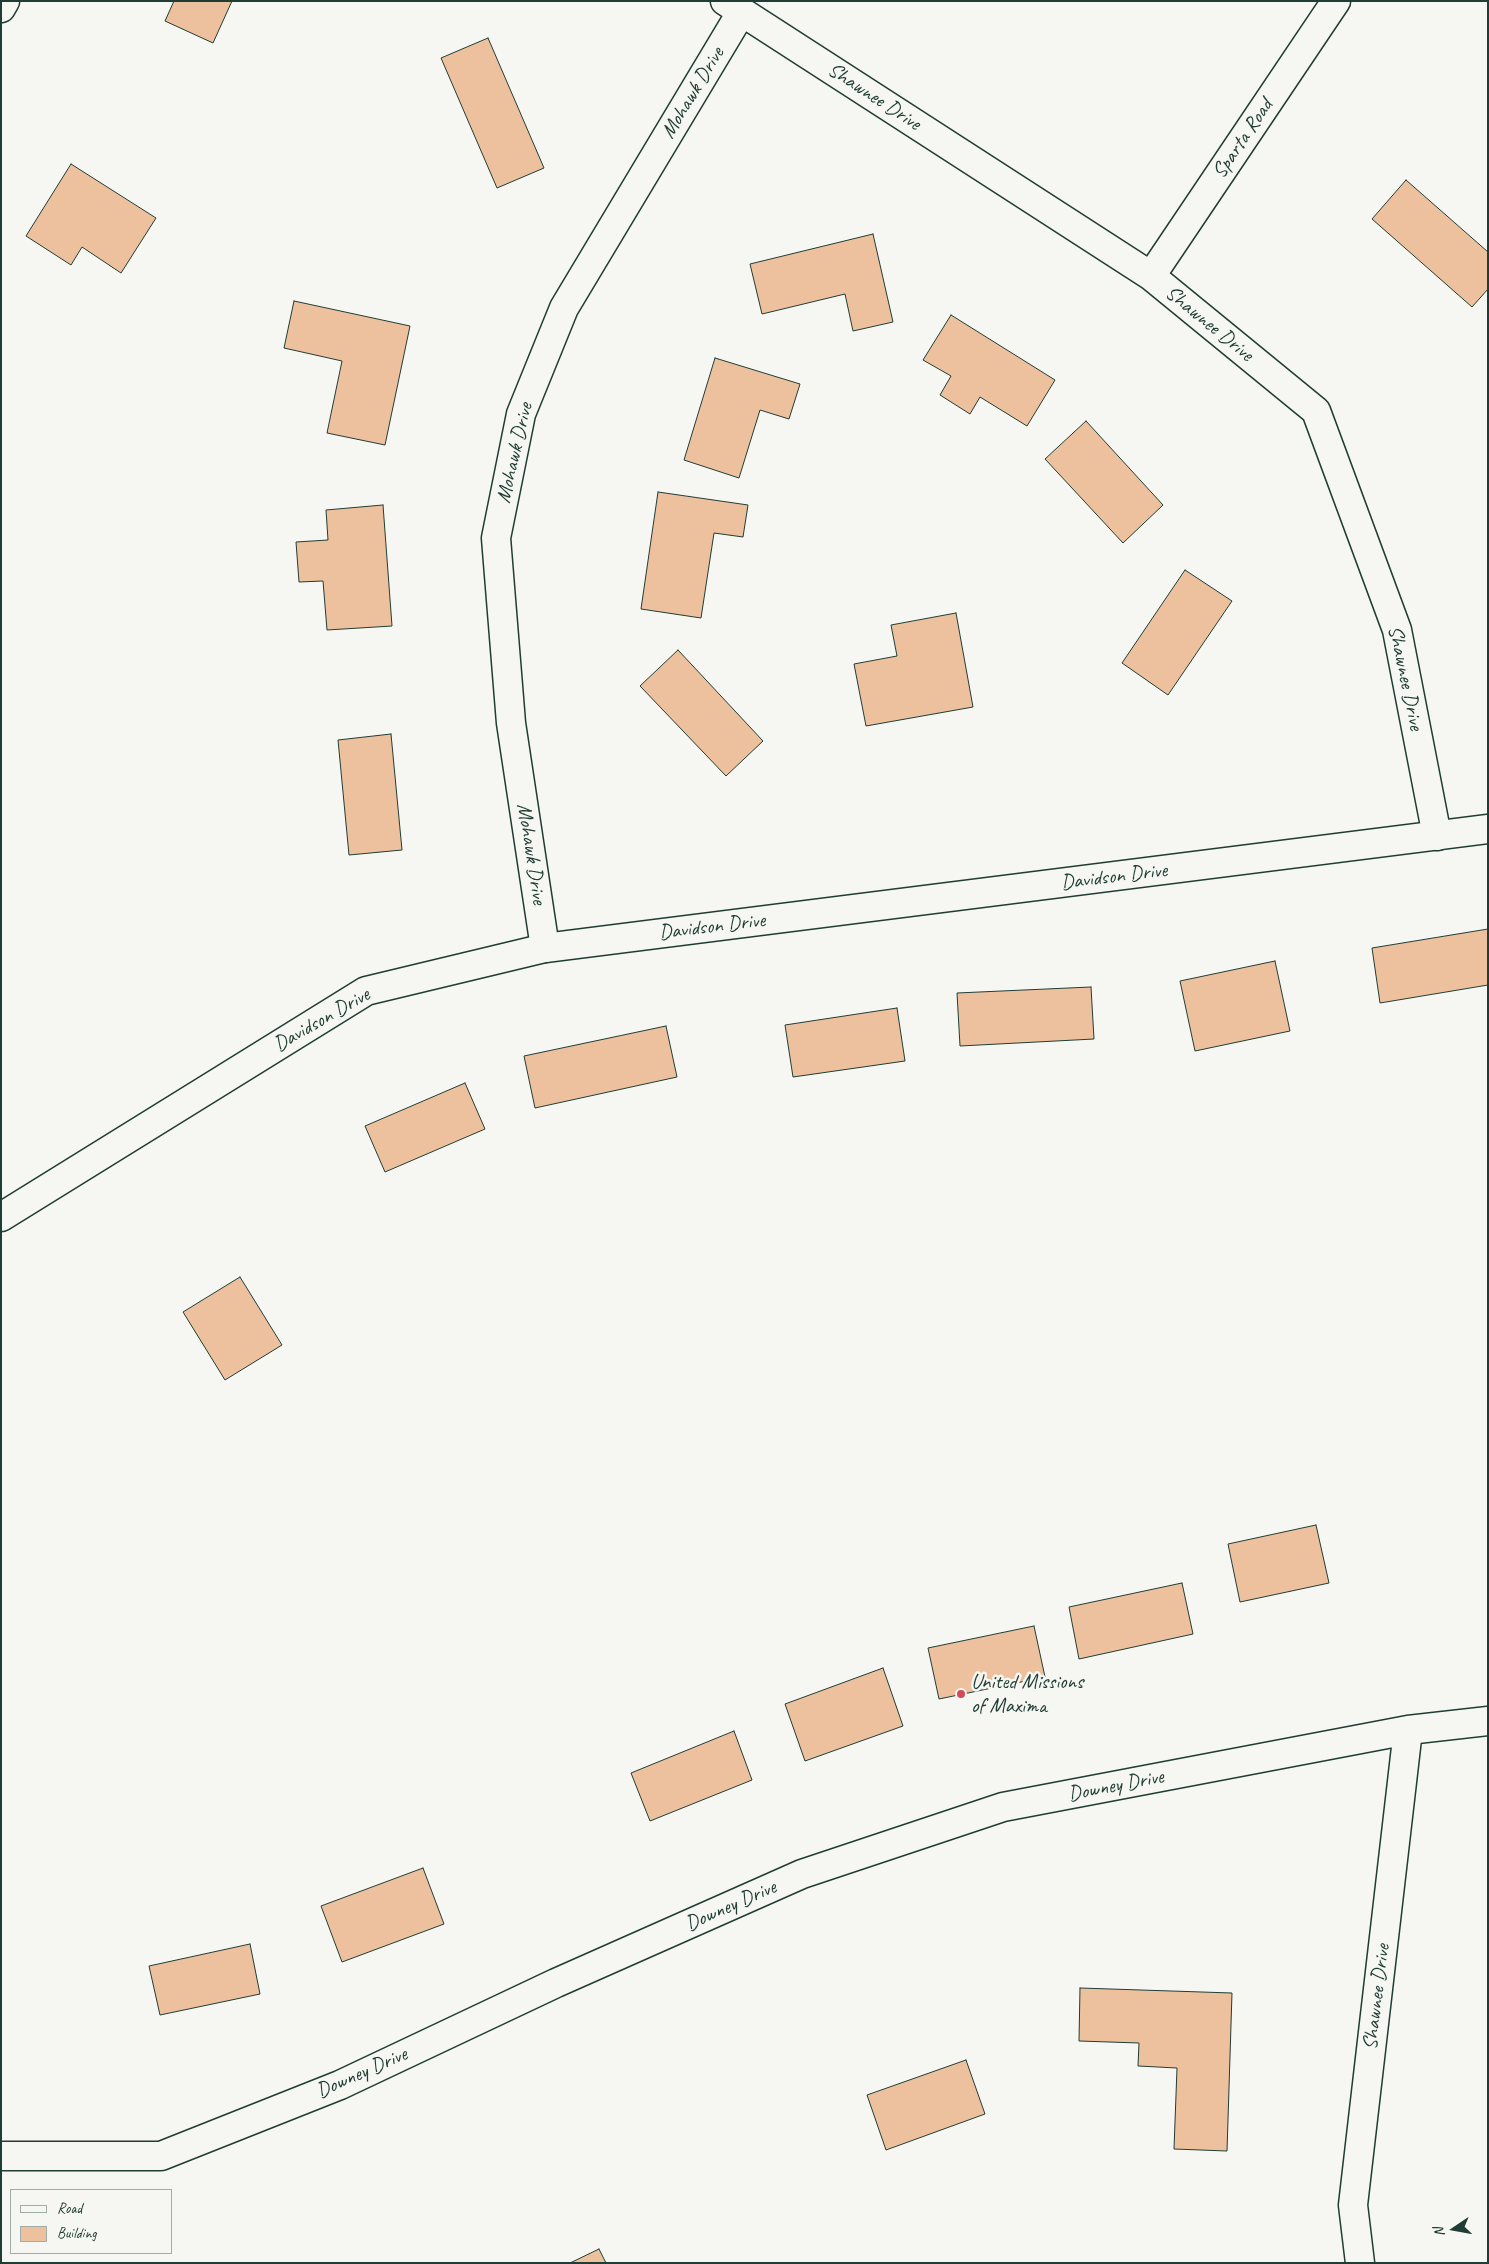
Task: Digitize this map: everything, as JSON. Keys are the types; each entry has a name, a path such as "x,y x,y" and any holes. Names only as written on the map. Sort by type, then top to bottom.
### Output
{"street":[{"path":"1,8 5,1"},
{"name":"Sparta Road","path":"1151,276 1336,1"},
{"name":"Shawnee Drive","path":"733,6 1151,276 1316,411 1397,630 1437,836"},
{"name":"Mohawk Drive","path":"545,948 511,723 496,538 521,414 564,308 733,6"},
{"name":"Davidson Drive","path":"1,1217 366,991 545,948 1488,829"},
{"name":"Downey Drive","path":"1,2156 161,2156 340,2085 556,1983 811,1871 1003,1807 1408,1730 1488,1722"},
{"name":"Shawnee Drive","path":"1360,2263 1353,2205 1408,1730"}],"building":[{"path":"174,1 232,1 213,43 165,21"},
{"path":"488,38 544,168 497,188 441,58"},
{"path":"71,164 156,218 121,273 82,247 71,265 26,236"},
{"path":"1406,180 1488,252 1488,289 1472,307 1372,219"},
{"path":"873,234 893,322 853,331 845,294 762,314 750,264"},
{"path":"294,301 410,326 385,445 327,433 342,361 284,348"},
{"path":"951,315 1055,380 1027,426 980,397 970,414 940,395 951,376 923,360"},
{"path":"715,358 800,384 789,419 760,410 739,478 684,460"},
{"path":"1086,421 1163,505 1123,543 1045,459"},
{"path":"658,492 748,505 743,537 714,533 701,618 641,609"},
{"path":"383,505 392,626 327,630 323,581 299,582 296,542 328,540 326,510"},
{"path":"1185,570 1232,601 1168,695 1122,663"},
{"path":"956,613 973,707 866,726 854,664 897,656 891,625"},
{"path":"678,650 763,741 726,776 640,686"},
{"path":"391,734 402,850 349,855 338,740"},
{"path":"1488,929 1488,985 1380,1003 1372,948"},
{"path":"1275,961 1290,1031 1195,1051 1180,981"},
{"path":"1091,987 1094,1039 960,1046 957,993"},
{"path":"897,1008 905,1061 793,1077 785,1025"},
{"path":"666,1026 677,1077 535,1108 524,1056"},
{"path":"465,1083 485,1129 385,1172 365,1126"},
{"path":"240,1277 282,1345 225,1380 183,1312"},
{"path":"1316,1525 1329,1583 1240,1602 1228,1544"},
{"path":"1182,1583 1193,1634 1079,1659 1069,1607"},
{"path":"1034,1626 1045,1677 939,1699 928,1648"},
{"path":"883,1668 903,1726 805,1761 785,1704"},
{"path":"734,1731 752,1780 650,1821 631,1773"},
{"path":"423,1868 444,1924 342,1962 321,1906"},
{"path":"250,1944 260,1994 160,2015 149,1966"},
{"path":"1080,1988 1232,1993 1227,2151 1174,2149 1177,2068 1138,2066 1139,2043 1079,2041"},
{"path":"966,2060 985,2114 886,2150 867,2095"},
{"path":"599,2249 606,2263 570,2263"}],"place":[{"name":"United Missions of Maxima","path":"961,1694"}]}
